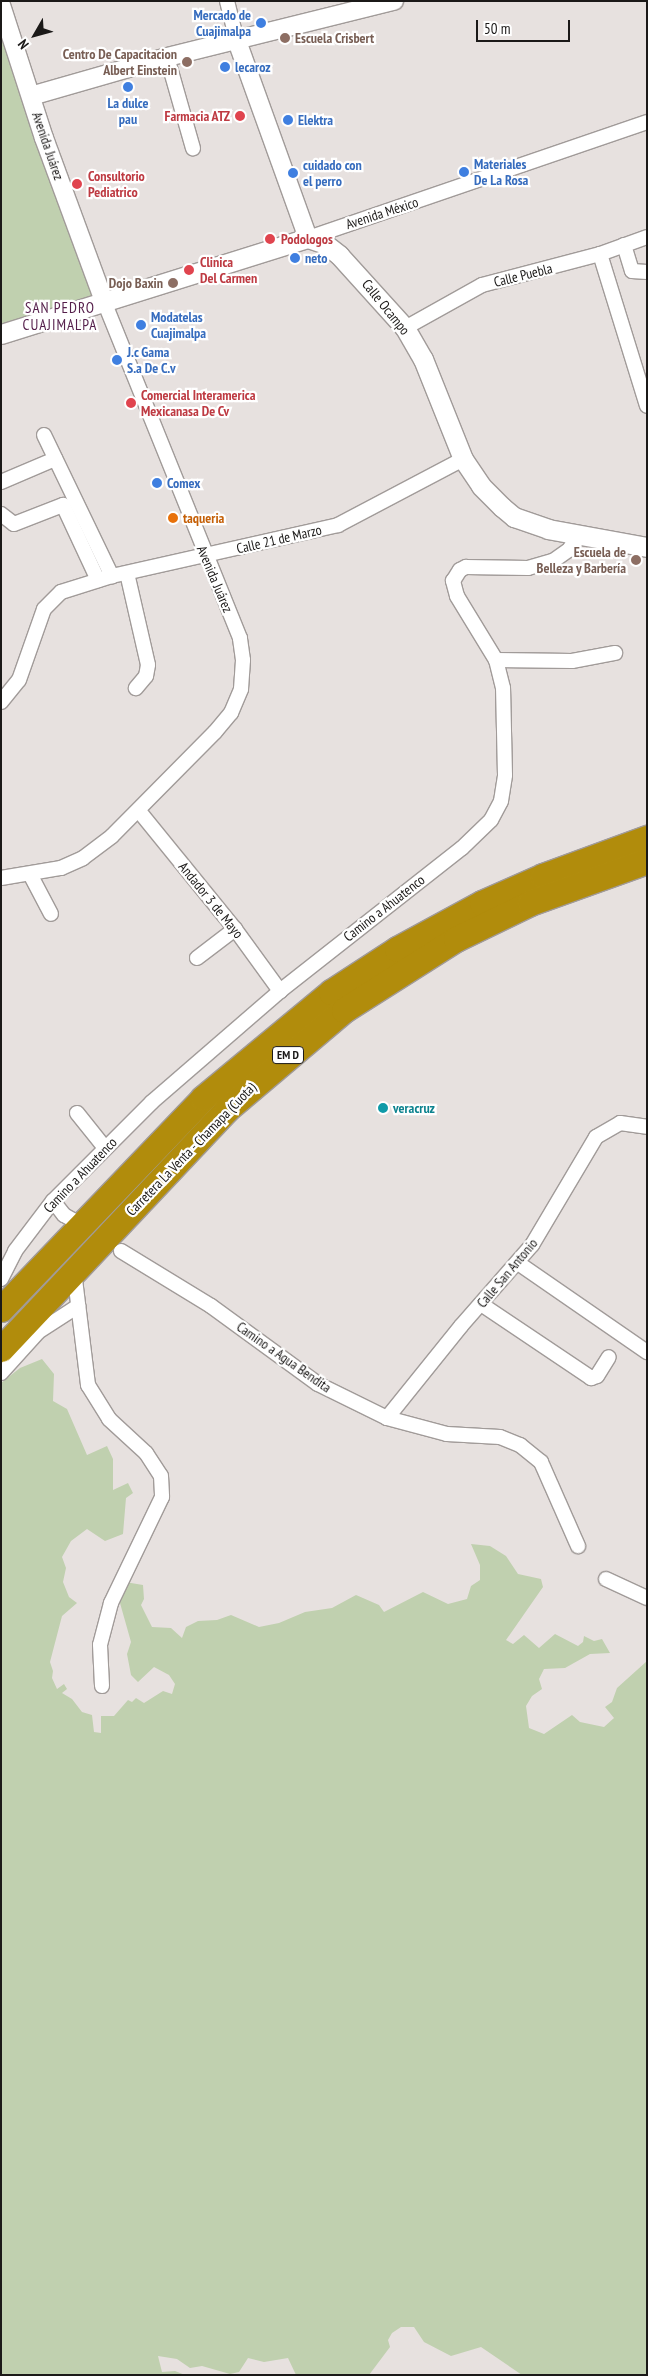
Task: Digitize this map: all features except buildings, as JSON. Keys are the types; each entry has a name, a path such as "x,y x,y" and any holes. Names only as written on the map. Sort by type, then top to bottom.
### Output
{"highway":[{"name":"Carretera La Venta - Chamapa (Cuota)","path":"1,1309 203,1098 331,992 397,949 482,903 543,876 647,838"},
{"name":"Carretera La Venta - Chamapa (Cuota)","path":"1,1349 226,1110 344,1010 456,939 530,903 647,862"}],"main road":[{"name":"Avenida México","path":"1,334 308,238"},
{"name":"Calle Ocampo","path":"308,238 325,244 339,255 405,328 423,359 463,459 481,486 514,517 577,536 647,547"}],"street":[{"path":"227,1 238,41 308,238"},
{"path":"31,96 167,57 394,1"},
{"name":"Avenida Juárez","path":"1,5 31,96 104,301 147,402 204,556 240,638 243,660 241,689 231,713 139,811 83,858 61,868 1,878"},
{"path":"167,57 193,148"},
{"name":"Avenida México","path":"308,238 647,122"},
{"name":"Calle Puebla","path":"405,328 476,288 600,254 647,238"},
{"path":"624,246 632,271 647,272"},
{"path":"600,254 647,406"},
{"path":"44,435 112,576"},
{"path":"1,482 56,459"},
{"name":"Calle 21 de Marzo","path":"1,702 19,680 44,608 60,592 112,576 338,525 463,459"},
{"path":"1,514 14,524 63,505 98,580"},
{"name":"Camino a Ahuatenco","path":"1,1279 15,1251 53,1201 176,1080 280,991 462,848 491,820 500,801 506,751 506,706 496,660 457,596 453,585 456,574 466,567 528,568 554,561 569,550 577,536"},
{"path":"127,574 148,665 146,676 136,688"},
{"path":"496,660 572,661 615,652"},
{"name":"Andador 3 de Mayo","path":"139,811 236,929 280,991"},
{"path":"30,874 51,914"},
{"path":"197,958 236,929"},
{"path":"77,1113 105,1148"},
{"name":"Calle San Antonio","path":"387,1418 532,1245 596,1137 620,1123 647,1127"},
{"path":"53,1201 70,1222"},
{"name":"Camino a Agua Bendita","path":"121,1251 211,1306 318,1384 387,1418 447,1434 500,1437 520,1445 541,1462 578,1546"},
{"path":"518,1263 647,1352"},
{"path":"75,1279 88,1385 108,1419 146,1454 161,1476 162,1497 111,1603 100,1644 102,1686"},
{"path":"481,1304 591,1378 597,1376 610,1356"},
{"path":"1,1373 38,1332 78,1306"},
{"path":"606,1579 647,1598"}],"green space":[{"path":"1,15 104,301 1,334"},
{"path":"42,1359 54,1374 53,1401 67,1409 87,1455 107,1446 113,1459 113,1490 128,1483 133,1493 126,1498 123,1534 105,1541 87,1529 71,1541 62,1557 66,1568 63,1582 69,1597 77,1603 62,1616 50,1662 53,1671 52,1678 57,1689 64,1684 67,1689 62,1693 72,1699 82,1712 92,1715 94,1732 101,1733 101,1716 114,1716 128,1700 132,1702 136,1698 144,1703 163,1691 172,1694 175,1684 169,1675 154,1667 138,1682 131,1675 127,1654 131,1642 120,1603 114,1599 125,1582 143,1585 144,1599 141,1605 152,1627 171,1628 182,1638 186,1627 198,1621 217,1620 231,1615 259,1627 279,1623 305,1612 332,1608 356,1595 379,1605 384,1612 423,1592 448,1604 467,1599 471,1586 480,1580 480,1565 471,1544 490,1546 506,1556 518,1574 541,1579 543,1587 506,1640 513,1644 524,1635 539,1648 555,1634 578,1646 583,1642 584,1636 594,1641 602,1639 610,1653 590,1654 565,1668 544,1669 539,1679 542,1689 532,1696 526,1706 529,1728 544,1734 572,1715 580,1722 604,1727 614,1718 605,1707 612,1702 617,1688 647,1661 647,2375 522,2375 481,2347 451,2356 424,2342 414,2327 401,2327 392,2333 388,2340 390,2347 369,2375 296,2375 288,2358 264,2362 248,2358 239,2372 230,2374 202,2366 190,2368 177,2359 158,2356 162,2372 175,2371 185,2375 1,2375 1,1383 20,1368"}],"place":[{"name":"Mercado de Cuajimalpa","path":"261,23"},
{"name":"Escuela Crisbert","path":"285,38"},
{"name":"Centro De Capacitacion Albert Einstein","path":"187,62"},
{"name":"lecaroz","path":"225,67"},
{"name":"La dulce pau","path":"128,87"},
{"name":"Farmacia ATZ","path":"240,116"},
{"name":"Elektra","path":"288,120"},
{"name":"Materiales De La Rosa","path":"464,172"},
{"name":"cuidado con el perro","path":"293,173"},
{"name":"Consultorio Pediatrico","path":"77,184"},
{"name":"Podologos","path":"270,239"},
{"name":"neto","path":"295,258"},
{"name":"Clinica Del Carmen","path":"189,270"},
{"name":"Dojo Baxin","path":"173,283"},
{"name":"Modatelas Cuajimalpa","path":"141,325"},
{"name":"J.c Gama S.a De C.v","path":"117,360"},
{"name":"Comercial Interamerica Mexicanasa De Cv","path":"131,403"},
{"name":"Comex","path":"157,483"},
{"name":"taqueria","path":"173,518"},
{"name":"Escuela de Belleza y Barbería","path":"636,560"},
{"name":"veracruz","path":"383,1108"}],"district":[{"name":"SAN PEDRO CUAJIMALPA","path":"60,316"}]}
